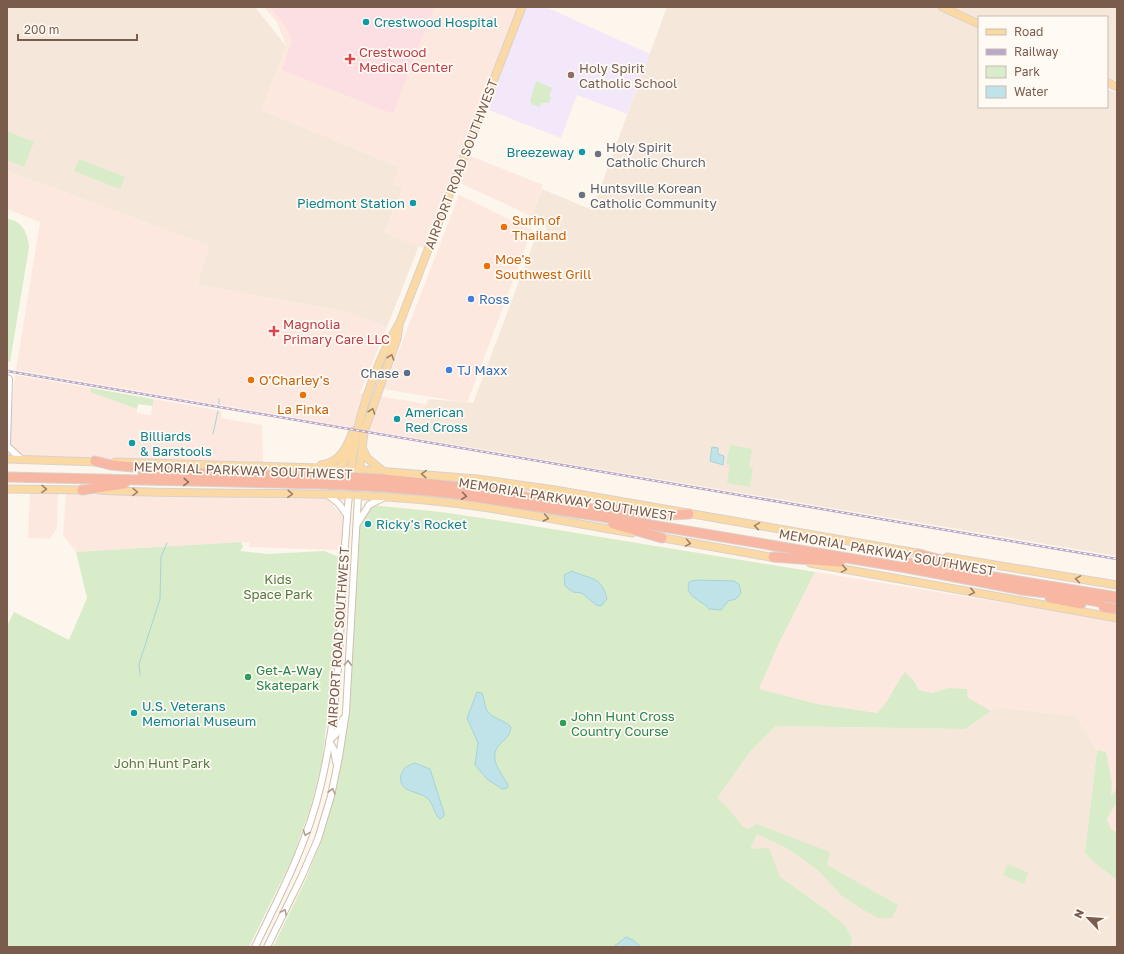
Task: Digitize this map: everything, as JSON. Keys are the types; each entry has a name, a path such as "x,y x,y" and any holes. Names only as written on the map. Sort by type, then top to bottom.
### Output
{"highway":[{"path":"95,461 111,465 162,468 181,473"},
{"name":"MEMORIAL PARKWAY SOUTHWEST","path":"7,472 147,475 181,473 321,480"},
{"name":"MEMORIAL PARKWAY SOUTHWEST","path":"7,477 149,480 384,479 487,490 1022,585 1103,605 1117,597"},
{"name":"MEMORIAL PARKWAY SOUTHWEST","path":"384,479 573,513 907,568 1022,585"},
{"path":"82,490 149,480"},
{"path":"590,508 669,515 689,514"},
{"path":"573,513 636,529 662,538"},
{"path":"918,554 1022,585 1064,602 1117,607"},
{"path":"773,558 845,562 893,569 907,568"}],"main road":[{"name":"AIRPORT ROAD SOUTHWEST","path":"349,495 351,469 361,412 391,337 400,322 522,7"},
{"path":"942,7 978,24"},
{"path":"1108,82 1117,87"},
{"name":"AIRPORT ROAD SOUTHWEST","path":"358,496 359,469 368,421 397,339 400,322"},
{"path":"297,468 324,465 339,457 349,442 361,412"},
{"path":"339,468 344,461 357,431"},
{"path":"362,447 367,458 384,479"},
{"path":"7,459 359,469 384,479"},
{"path":"328,496 337,481 337,475 330,468"},
{"path":"384,497 376,492 373,484 375,477 384,479 493,481 918,554 1117,585"},
{"path":"7,488 281,493 328,496 349,495 384,497 495,509 773,558 926,583 994,598 1103,605 1117,618"},
{"path":"1107,584 1117,590"}],"street":[{"path":"8,379 7,446 22,460"},
{"name":"AIRPORT ROAD SOUTHWEST","path":"254,947 288,878 306,833 321,787 334,702 349,495"},
{"path":"328,496 338,504 347,515"},
{"name":"AIRPORT ROAD SOUTHWEST","path":"269,945 318,839 336,771 346,712 355,528 358,496"},
{"path":"355,528 364,511 370,505 384,497"},
{"path":"336,771 335,756 329,741 336,734 346,712"},
{"path":"250,947 260,936"}],"shaded area":[{"path":"7,7 255,7 286,46 262,110 399,167 403,188 385,232 419,246 387,327 343,311 197,285 209,246 7,171"},
{"path":"264,7 524,7 428,250 385,233 403,188 393,184 399,167 262,110 286,46 277,22"},
{"name":"Crestwood Medical Center","path":"270,7 434,7 393,113 391,113 282,70 292,41 286,27"},
{"name":"Holy Spirit Catholic School","path":"525,7 546,7 650,54 627,114 577,95 561,138 486,109"},
{"path":"667,7 935,7 978,28 978,108 1108,108 1108,89 1117,93 1117,556 415,438 428,399 473,403 535,239 552,241 544,224 531,216 542,189 592,210"},
{"path":"952,7 1117,7 1117,81 1108,77 1108,16 978,16 978,19"},
{"path":"468,155 543,185 531,216 460,183"},
{"path":"7,171 209,246 197,285 343,311 387,327 360,393 426,404 415,438 16,370 40,222 7,209"},
{"path":"459,195 532,230 467,403 384,389"},
{"path":"15,375 91,388 91,392 137,409 137,413 151,415 153,399 222,411 221,418 262,425 263,462 42,458 18,455 14,453 11,445 10,428"},
{"path":"30,492 58,494 57,528 50,539 28,538"},
{"path":"66,494 327,499 344,518 343,543 340,548 335,550 249,547 250,543 241,542 76,552 63,535"},
{"path":"815,572 1117,621 1117,788 1111,797 1106,752 1097,750 1076,716 996,707 991,711 948,688 932,693 919,690 914,681 898,680 887,704 877,713 818,704 759,689 779,643"},
{"path":"996,707 1076,716 1097,750 1085,853 1092,861 1117,880 1117,947 833,947 707,811 749,753 776,726 965,729"},
{"path":"1117,802 1117,833 1111,829 1107,819"}],"green space":[{"path":"536,81 552,88 549,96 551,97 549,103 542,103 539,107 532,104 530,101"},
{"path":"7,131 34,142 24,167 7,160"},
{"path":"79,159 125,177 120,189 74,171"},
{"path":"7,219 17,222 23,228 26,233 29,247 10,362 7,361"},
{"path":"91,388 153,399 153,406 138,404 137,409 90,392"},
{"path":"730,445 752,449 749,467 753,468 750,487 727,483 730,465 726,464"},
{"name":"John Hunt Cross Country Course","path":"371,505 441,512 509,522 815,572 779,643 759,689 818,704 877,713 886,703 905,672 914,681 919,690 932,693 948,688 967,689 968,698 991,711 965,729 776,726 749,753 717,798 728,808 743,827 749,829 757,824 830,852 827,865 898,905 892,918 878,918 862,909 842,896 819,871 806,861 785,847 757,834 750,849 769,848 780,877 829,912 846,927 852,939 850,947 273,947 306,879 321,841 331,809 344,748 360,523"},
{"name":"John Hunt Park","path":"241,542 243,547 240,551 268,554 324,551 339,557 342,561 331,686 322,762 311,806 293,857 249,947 7,947 7,626 14,612 69,640 87,598 76,552"},
{"path":"1097,750 1106,752 1112,783 1111,796 1117,788 1117,802 1107,819 1111,829 1117,833 1117,880 1092,861 1085,853"},
{"path":"1008,864 1028,873 1024,884 1003,875"}],"water":[{"path":"712,447 718,448 718,454 724,456 723,465 710,461"},
{"path":"572,571 594,579 602,586 607,599 601,606 596,605 582,593 573,592 565,586 564,575"},
{"path":"696,580 734,581 739,584 741,593 736,599 728,601 721,610 709,609 689,592 689,582"},
{"path":"477,692 482,693 488,712 511,727 510,732 495,752 496,763 508,785 507,788 502,789 487,779 475,765 478,743 467,718"},
{"path":"415,763 430,769 444,813 444,816 440,819 436,815 429,800 406,789 403,786 401,775 403,770"},
{"path":"626,937 633,940 641,947 613,947"}],"waterway":[{"path":"219,399 219,404"},
{"path":"213,434 218,411"},
{"path":"140,675 139,664 160,599 161,557 167,543"}],"railway":[{"path":"7,371 1117,559"}],"place":[{"name":"Crestwood Hospital","path":"366,22"},
{"name":"Crestwood Medical Center","path":"350,59"},
{"name":"Holy Spirit Catholic School","path":"571,75"},
{"name":"Breezeway","path":"582,152"},
{"name":"Holy Spirit Catholic Church","path":"598,154"},
{"name":"Huntsville Korean Catholic Community","path":"582,195"},
{"name":"Piedmont Station","path":"413,203"},
{"name":"Surin of Thailand","path":"504,227"},
{"name":"Moe's Southwest Grill","path":"487,266"},
{"name":"Ross","path":"471,299"},
{"name":"Magnolia Primary Care LLC","path":"274,331"},
{"name":"TJ Maxx","path":"449,370"},
{"name":"Chase","path":"407,373"},
{"name":"O'Charley's","path":"251,380"},
{"name":"La Finka","path":"303,395"},
{"name":"American Red Cross","path":"397,419"},
{"name":"Billiards & Barstools","path":"132,443"},
{"name":"Ricky's Rocket","path":"368,524"},
{"name":"Get-A-Way Skatepark","path":"248,677"},
{"name":"U.S. Veterans Memorial Museum","path":"134,713"},
{"name":"John Hunt Cross Country Course","path":"563,723"}],"park label":[{"name":"Kids Space Park","path":"278,586"}]}
